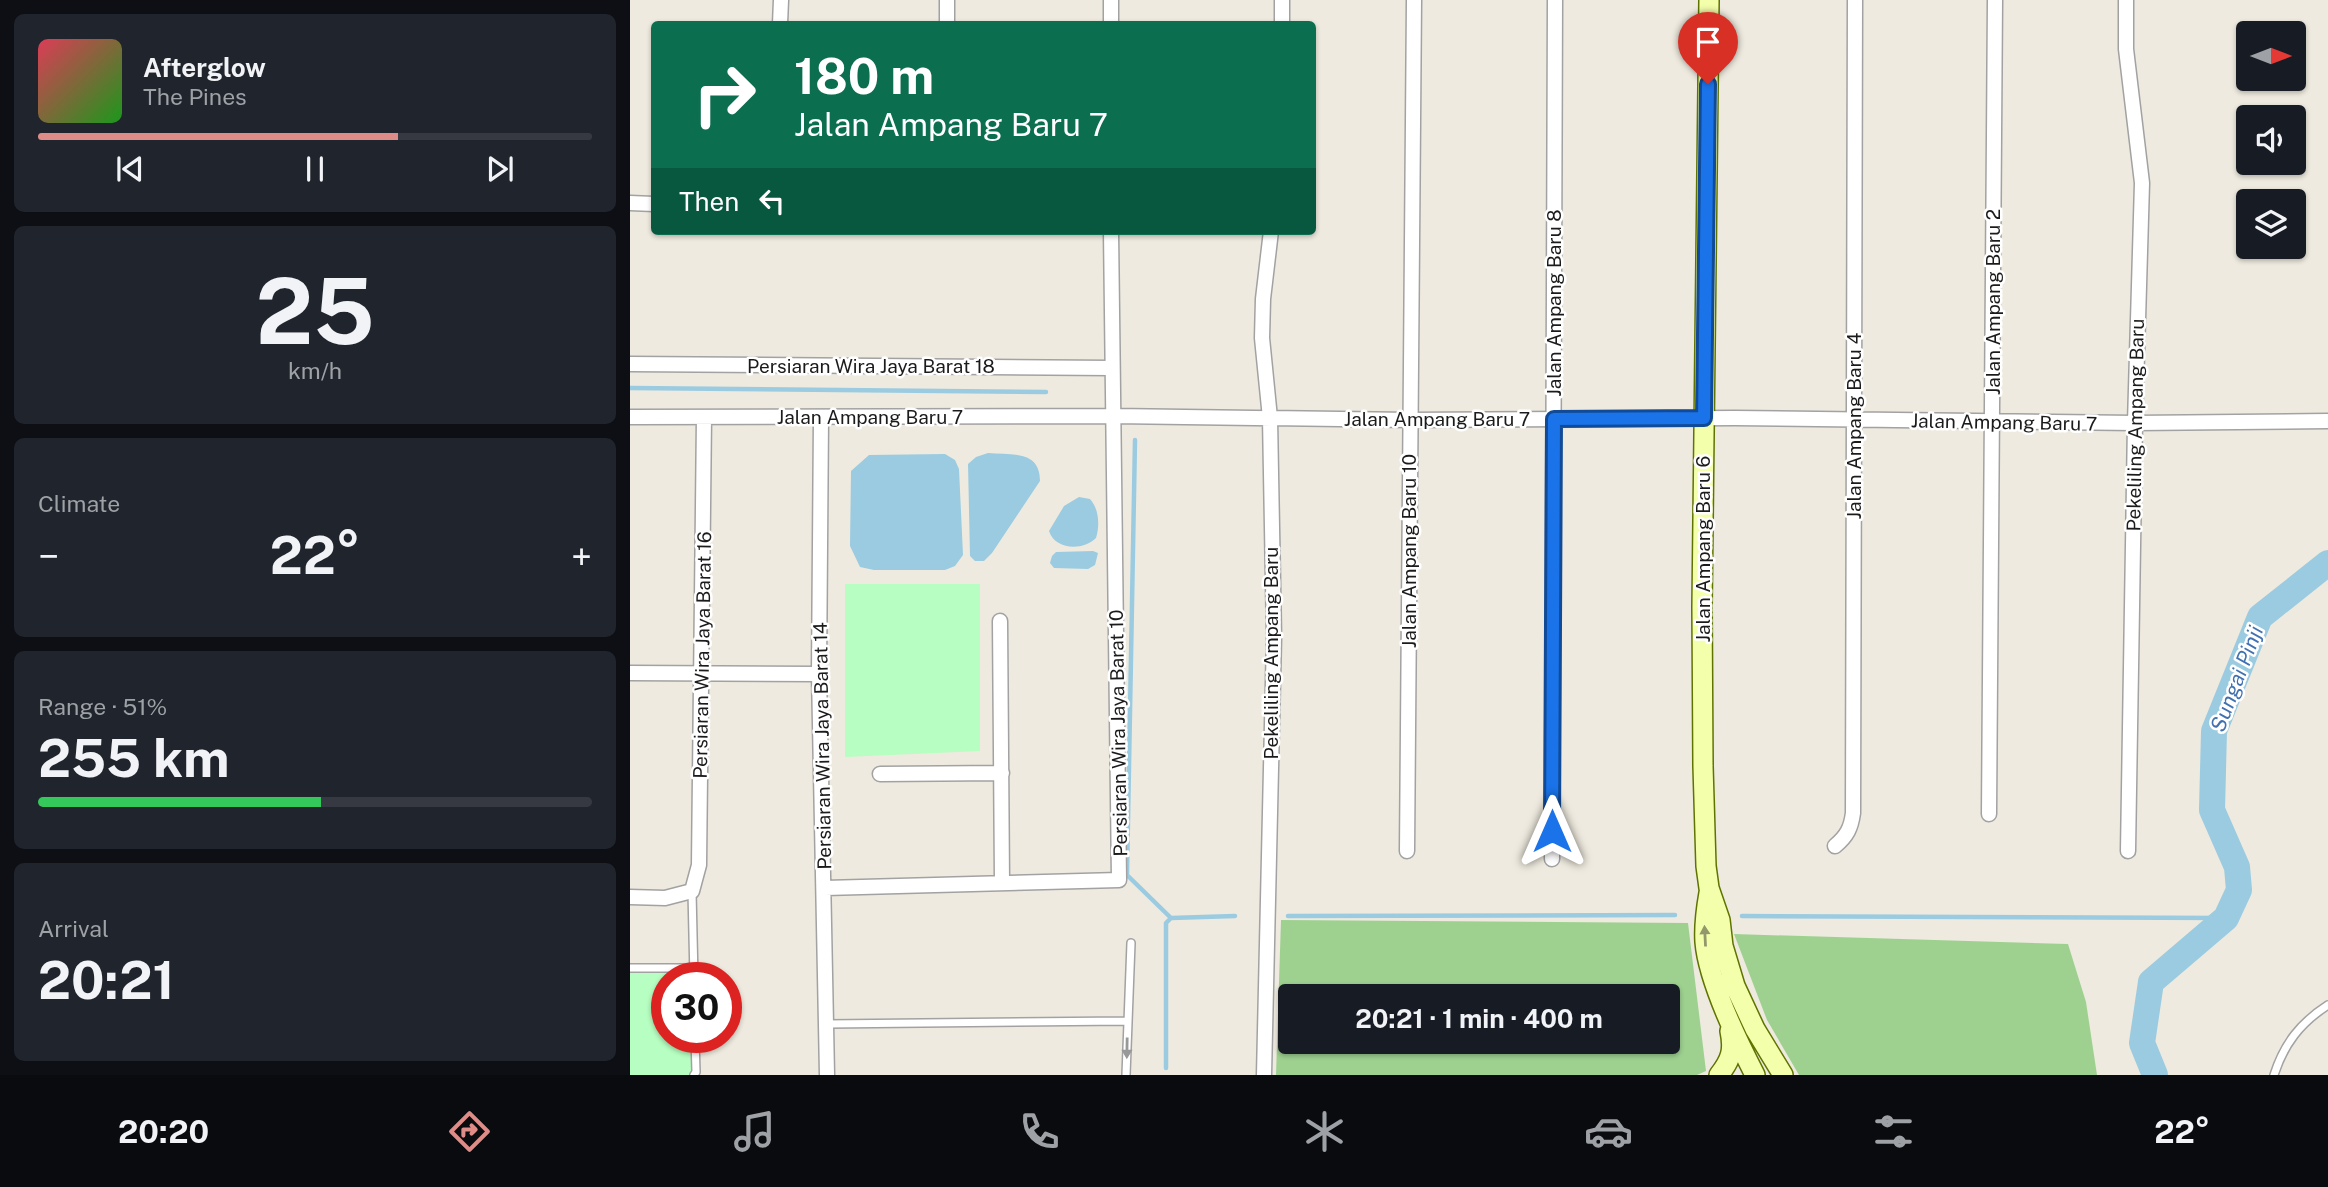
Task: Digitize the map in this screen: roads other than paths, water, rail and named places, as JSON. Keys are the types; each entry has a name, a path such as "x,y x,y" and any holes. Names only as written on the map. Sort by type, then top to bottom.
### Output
{"main road":[{"name":"Jalan Ampang Baru 6","path":"1709,0 1704,418 1703,766 1706,866 1709,888 1720,920 1723,946 1740,997 1755,1029 1783,1075"},
{"name":"Jalan Ampang Baru 6","path":"1709,888 1704,922 1710,970 1756,1074"},
{"path":"1723,946 1725,976 1760,1055 1756,1074"},
{"path":"1719,1075 1729,1063 1732,1051 1726,1009"}],"street":[{"path":"779,21 780,0"},
{"path":"947,0 947,21"},
{"path":"1111,0 1111,21"},
{"path":"1282,0 1282,21"},
{"name":"Jalan Ampang Baru 10","path":"1407,850 1414,0"},
{"name":"Jalan Ampang Baru 8","path":"1552,859 1555,0"},
{"name":"Jalan Ampang Baru 4","path":"1835,846 1851,826 1853,813 1855,0"},
{"name":"Jalan Ampang Baru 2","path":"1989,814 1995,0"},
{"name":"Pekeliling Ampang Baru","path":"2126,0 2126,49 2142,183 2128,851"},
{"path":"630,203 651,204"},
{"path":"1111,235 1111,368 1115,416"},
{"name":"Pekeliling Ampang Baru","path":"1264,1075 1274,637 1270,418 1262,338 1263,299 1271,235"},
{"name":"Persiaran Wira Jaya Barat 18","path":"630,364 1111,368"},
{"name":"Jalan Ampang Baru 7","path":"630,417 1115,416 1410,420 1704,418 2135,424 2328,421"},
{"name":"Persiaran Wira Jaya Barat 10","path":"824,888 1119,880 1115,416"},
{"name":"Persiaran Wira Jaya Barat 16","path":"692,891 699,865 704,417"},
{"name":"Persiaran Wira Jaya Barat 14","path":"821,417 819,674 827,1075"},
{"path":"1000,621 1002,882"},
{"path":"630,673 819,674"},
{"path":"880,774 1002,774"},
{"path":"630,897 665,898 692,891"}],"lane":[{"path":"692,891 694,962"},
{"path":"1126,1075 1131,943"},
{"path":"630,968 651,968"},
{"path":"2274,1075 2284,1047 2309,1017 2328,1005"},
{"path":"827,1024 1128,1021"},
{"path":"694,1075 695,1053"}],"water":[{"path":"988,453 1030,459 1039,471 1040,481 992,553 984,561 975,561 970,556 968,464 976,457"},
{"path":"945,454 955,460 959,469 963,555 955,566 945,570 874,570 860,567 850,546 851,471 869,455"},
{"path":"1079,497 1090,499 1095,507 1098,528 1096,538 1084,545 1070,547 1057,542 1049,531 1064,506"},
{"path":"1056,552 1098,553 1095,565 1088,569 1054,568 1050,563"}],"waterway":[{"path":"630,388 1046,392"},
{"path":"1135,440 1127,875 1171,918 1235,916"},
{"name":"Sungai Pinji","path":"2155,1075 2142,1043 2151,982 2226,918 2239,890 2237,867 2212,810 2214,731 2260,617 2328,563"},
{"path":"1288,916 1675,915"},
{"path":"1742,916 2226,918"},
{"path":"1166,1068 1166,923 1171,918"}]}
